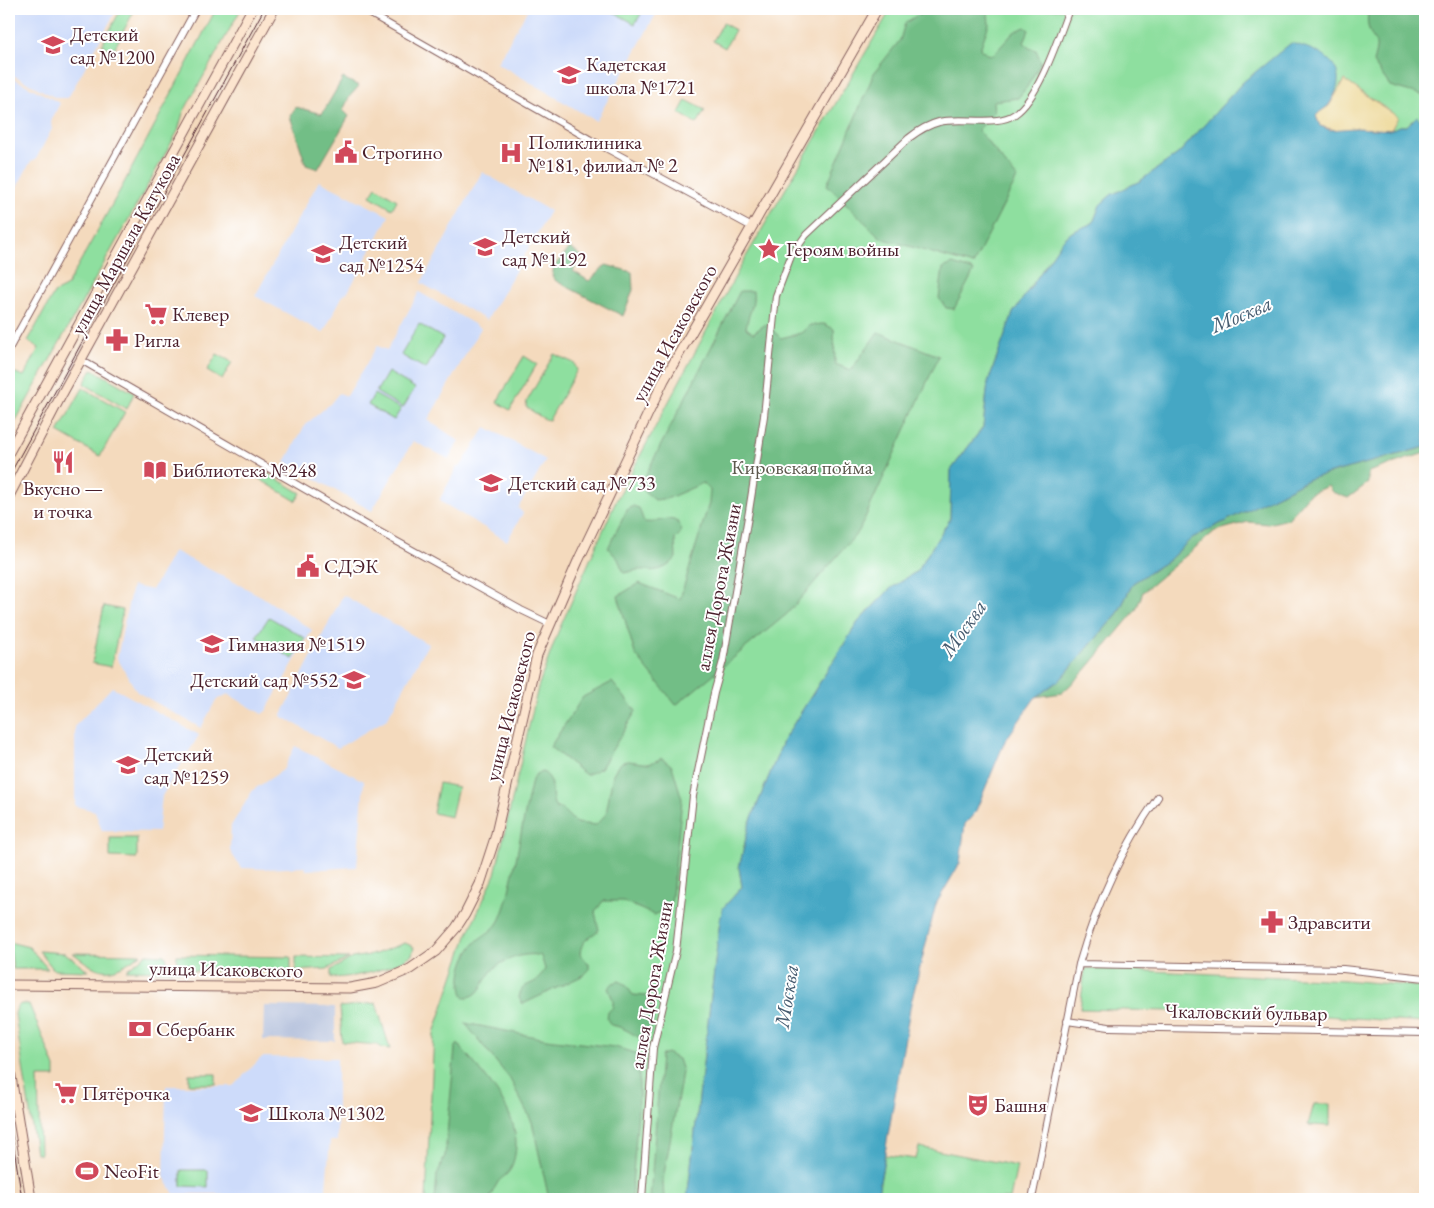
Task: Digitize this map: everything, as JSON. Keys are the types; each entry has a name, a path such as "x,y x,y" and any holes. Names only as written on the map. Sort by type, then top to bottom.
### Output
{"street":[{"path":"9,349 196,9"},
{"name":"улица Маршала Катукова","path":"9,452 252,9"},
{"name":"улица Маршала Катукова","path":"9,496 81,360 274,9"},
{"path":"362,9 591,140 752,227"},
{"name":"улица Исаковского","path":"9,985 342,988 386,980 426,959 456,928 485,871 495,838 535,664 584,546 664,380 877,9"},
{"name":"аллея Дорога Жизни","path":"642,1199 653,1048 676,951 693,796 714,693 723,661 742,555 764,416 776,296 784,270 791,256 806,235 909,138 924,128 941,121 1003,119 1015,114 1030,96 1049,62 1069,9"},
{"path":"81,360 367,525 520,610 550,624"},
{"path":"1032,1199 1079,964 1088,933 1128,846 1158,797"},
{"path":"1079,964 1343,969 1425,978"},
{"name":"Чкаловский бульвар","path":"1067,1021 1109,1026 1425,1033"},
{"path":"9,1064 31,1199"}],"shaded area":[{"name":"Детский сад №1200","path":"13,9 117,9 68,98 56,98 9,73 9,17"},
{"name":"Кадетская школа №1721","path":"528,9 659,9 596,121 497,63"},
{"path":"9,76 60,103 51,121 52,129 36,159 31,161 9,202"},
{"name":"Детский сад №1192","path":"482,172 550,211 487,320 421,283"},
{"name":"Детский сад №1254","path":"319,181 389,216 348,292 343,295 323,333 255,296"},
{"path":"419,292 481,328 428,420 459,441 449,459 413,441 372,511 285,462 305,425 330,404 339,393 347,396 377,346 387,350"},
{"name":"Детский сад №733","path":"486,427 546,460 518,508 523,513 507,541 443,503 440,499 457,467 461,466"},
{"name":"Гимназия №1519","path":"174,551 261,596 312,630 266,711 262,714 228,694 216,700 201,728 137,692 117,658 132,586 152,590"},
{"name":"Детский сад №552","path":"343,595 428,644 387,719 338,748 281,716"},
{"name":"Детский сад №1259","path":"112,687 199,735 162,796 158,832 102,831 95,811 75,806 75,726"},
{"path":"295,746 364,781 357,867 306,870 305,867 241,868 230,851 231,826 253,790 283,770"},
{"path":"264,1006 335,1007 335,1041 263,1040"},
{"name":"Школа №1302","path":"262,1057 337,1058 337,1141 330,1141 325,1199 223,1199 223,1194 174,1194 164,1177 166,1086 233,1086"}],"green space":[{"path":"121,9 133,13 113,51 102,45"},
{"path":"216,9 241,9 183,113 178,131 9,433 9,378 13,372 24,376 39,348 28,341 54,293 66,287 124,183"},
{"path":"608,9 644,9 635,24"},
{"name":"Кировская пойма","path":"891,9 1425,9 1425,126 1413,119 1407,126 1399,126 1391,130 1243,82 1179,153 1140,181 1111,195 1100,205 1093,223 1072,232 1062,241 1013,313 988,382 983,427 951,470 950,519 917,571 890,589 858,622 784,739 749,825 739,868 742,887 723,908 720,920 687,1199 426,1199 434,1033 467,936 495,874 538,687 558,632 616,501 744,260"},
{"path":"936,9 982,9 988,13 989,24 980,49 987,54 993,55 1014,32 1025,27 1029,30 1024,42 1029,48 1036,50 1041,62 1027,87 1018,98 993,101 994,113 978,130 1017,178 973,265 881,238 827,185 874,73 900,40 905,23 916,16"},
{"path":"1368,9 1425,9 1425,96 1390,86 1373,62 1376,45 1368,26"},
{"path":"723,23 735,30 725,48 713,41"},
{"path":"343,78 359,86 350,96 343,110 349,116 318,169 306,165 290,116 296,107 322,114"},
{"path":"686,100 705,110 697,124 679,113"},
{"path":"376,187 397,200 392,209 370,196"},
{"path":"570,248 583,257 573,271 589,281 606,265 632,272 633,290 623,316 556,281 552,276 554,266"},
{"path":"953,264 974,271 954,309 946,308 939,298 943,268"},
{"path":"740,291 753,291 752,305 746,328 753,333 766,324 781,338 801,333 810,325 824,324 834,329 835,364 851,370 878,332 939,356 859,531 787,614 676,705 635,654 618,596 639,583 680,599 709,503 710,490 703,483 669,498 655,500 644,491 644,478"},
{"path":"419,324 443,338 426,369 401,355"},
{"path":"217,354 232,362 222,380 207,371"},
{"path":"554,354 574,363 577,370 549,420 544,419 526,407 527,401"},
{"path":"524,356 537,364 510,410 497,402"},
{"path":"92,369 134,393 127,409 84,384"},
{"path":"388,372 415,388 403,408 376,392"},
{"path":"83,388 125,412 100,456 58,432"},
{"path":"374,394 401,409 394,420 368,405"},
{"path":"1425,447 1425,453 1368,472 1368,483 1348,498 1332,492 1328,486 1309,494 1288,519 1268,524 1248,522 1215,531 1143,592 1136,610 1084,672 1062,693 1035,697 1061,679 1118,613 1133,583 1169,560 1192,538 1309,479"},
{"path":"260,469 301,493 296,501 256,477"},
{"path":"633,506 639,508 644,522 669,519 678,522 681,528 680,534 675,539 676,558 665,567 657,570 639,570 624,573 618,559 608,548 627,510"},
{"path":"104,606 123,610 111,667 92,663"},
{"path":"269,617 305,638 293,659 256,637"},
{"path":"612,682 636,711 601,768 586,775 550,747 583,697"},
{"path":"662,758 672,766 682,799 671,905 666,910 654,915 623,901 603,901 595,912 599,930 582,945 580,954 589,964 589,970 584,975 523,1004 519,998 520,993 526,986 539,978 545,969 541,956 521,956 507,960 495,968 478,992 470,997 464,997 461,975 465,959 473,945 498,923 505,905 532,780 536,774 543,772 548,776 552,784 556,808 562,809 576,823 596,825 606,814 613,774 617,767 622,762 629,761 649,764"},
{"path":"439,783 458,787 451,817 433,813"},
{"path":"110,838 137,838 137,858 110,857"},
{"path":"9,942 29,947 48,969 13,969"},
{"path":"405,943 414,947 412,955 393,965 363,974 331,978 331,970 352,958 375,954"},
{"path":"39,951 65,953 89,971 54,970"},
{"path":"73,953 141,954 121,966 106,970 92,966"},
{"path":"147,954 165,955 172,971 126,970"},
{"path":"177,955 291,957 291,971 176,971"},
{"path":"296,957 349,958 327,969 296,971"},
{"path":"1085,968 1344,980 1425,987 1425,1023 1297,1014 1080,1009"},
{"path":"619,981 625,984 633,995 647,996 653,1006 654,1018 651,1030 645,1039 611,1025 607,1019 608,1012 613,1007 613,1000 608,988 613,983"},
{"path":"376,1003 390,1049 382,1048 378,1045 342,1042 340,1007"},
{"path":"21,1004 29,1004 55,1067 55,1077 38,1077 40,1155 36,1153 15,1014 17,1007"},
{"path":"465,1023 546,1039 615,1047 639,1054 639,1098 631,1199 549,1199 532,1122 510,1079"},
{"path":"458,1044 503,1101 515,1134 516,1151 511,1168 498,1182 489,1199 435,1199 437,1175 445,1156 455,1048"},
{"path":"667,1053 678,1059 682,1071 663,1180 664,1199 650,1199 661,1055"},
{"path":"189,1074 216,1074 216,1084 189,1084"},
{"path":"1314,1104 1330,1104 1330,1126 1308,1125"},
{"path":"919,1147 1017,1166 1010,1199 877,1199 885,1155 916,1159"},
{"path":"181,1170 208,1170 208,1187 181,1186"}],"sand":[{"path":"1344,80 1398,117 1391,130 1355,128 1339,131 1320,126 1316,116 1320,111 1329,106"}],"water":[{"name":"Москва","path":"1291,43 1303,46 1323,56 1331,62 1336,70 1338,79 1336,90 1329,105 1316,116 1320,126 1330,130 1355,128 1391,130 1399,126 1407,126 1417,116 1425,126 1425,447 1309,479 1192,538 1169,560 1133,583 1118,613 1061,679 1035,698 1005,741 975,813 965,824 960,863 936,904 911,1003 877,1199 687,1199 720,920 723,908 742,887 739,868 749,825 784,739 858,622 890,589 917,571 950,519 951,470 983,427 988,382 1013,313 1062,241 1072,232 1093,223 1100,205 1111,195 1140,181 1179,153 1243,82"}],"tram line":[{"path":"9,476 264,9"},
{"path":"9,1116 22,1199"}],"place":[{"name":"Детский сад №1200","path":"53,45"},
{"name":"Кадетская школа №1721","path":"569,75"},
{"name":"Строгино","path":"346,152"},
{"name":"Поликлиника №181, филиал № 2","path":"511,153"},
{"name":"Детский сад №1192","path":"485,247"},
{"name":"Героям войны","path":"769,249"},
{"name":"Детский сад №1254","path":"323,254"},
{"name":"Клевер","path":"156,314"},
{"name":"Ригла","path":"117,340"},
{"name":"Вкусно — и точка","path":"63,462"},
{"name":"Библиотека №248","path":"155,470"},
{"name":"Детский сад №733","path":"491,483"},
{"name":"СДЭК","path":"308,566"},
{"name":"Гимназия №1519","path":"212,644"},
{"name":"Детский сад №552","path":"354,680"},
{"name":"Детский сад №1259","path":"128,765"},
{"name":"Здравсити","path":"1272,922"},
{"name":"Сбербанк","path":"140,1029"},
{"name":"Пятёрочка","path":"66,1093"},
{"name":"Башня","path":"978,1105"},
{"name":"Школа №1302","path":"251,1113"},
{"name":"NeoFit","path":"87,1171"}]}
